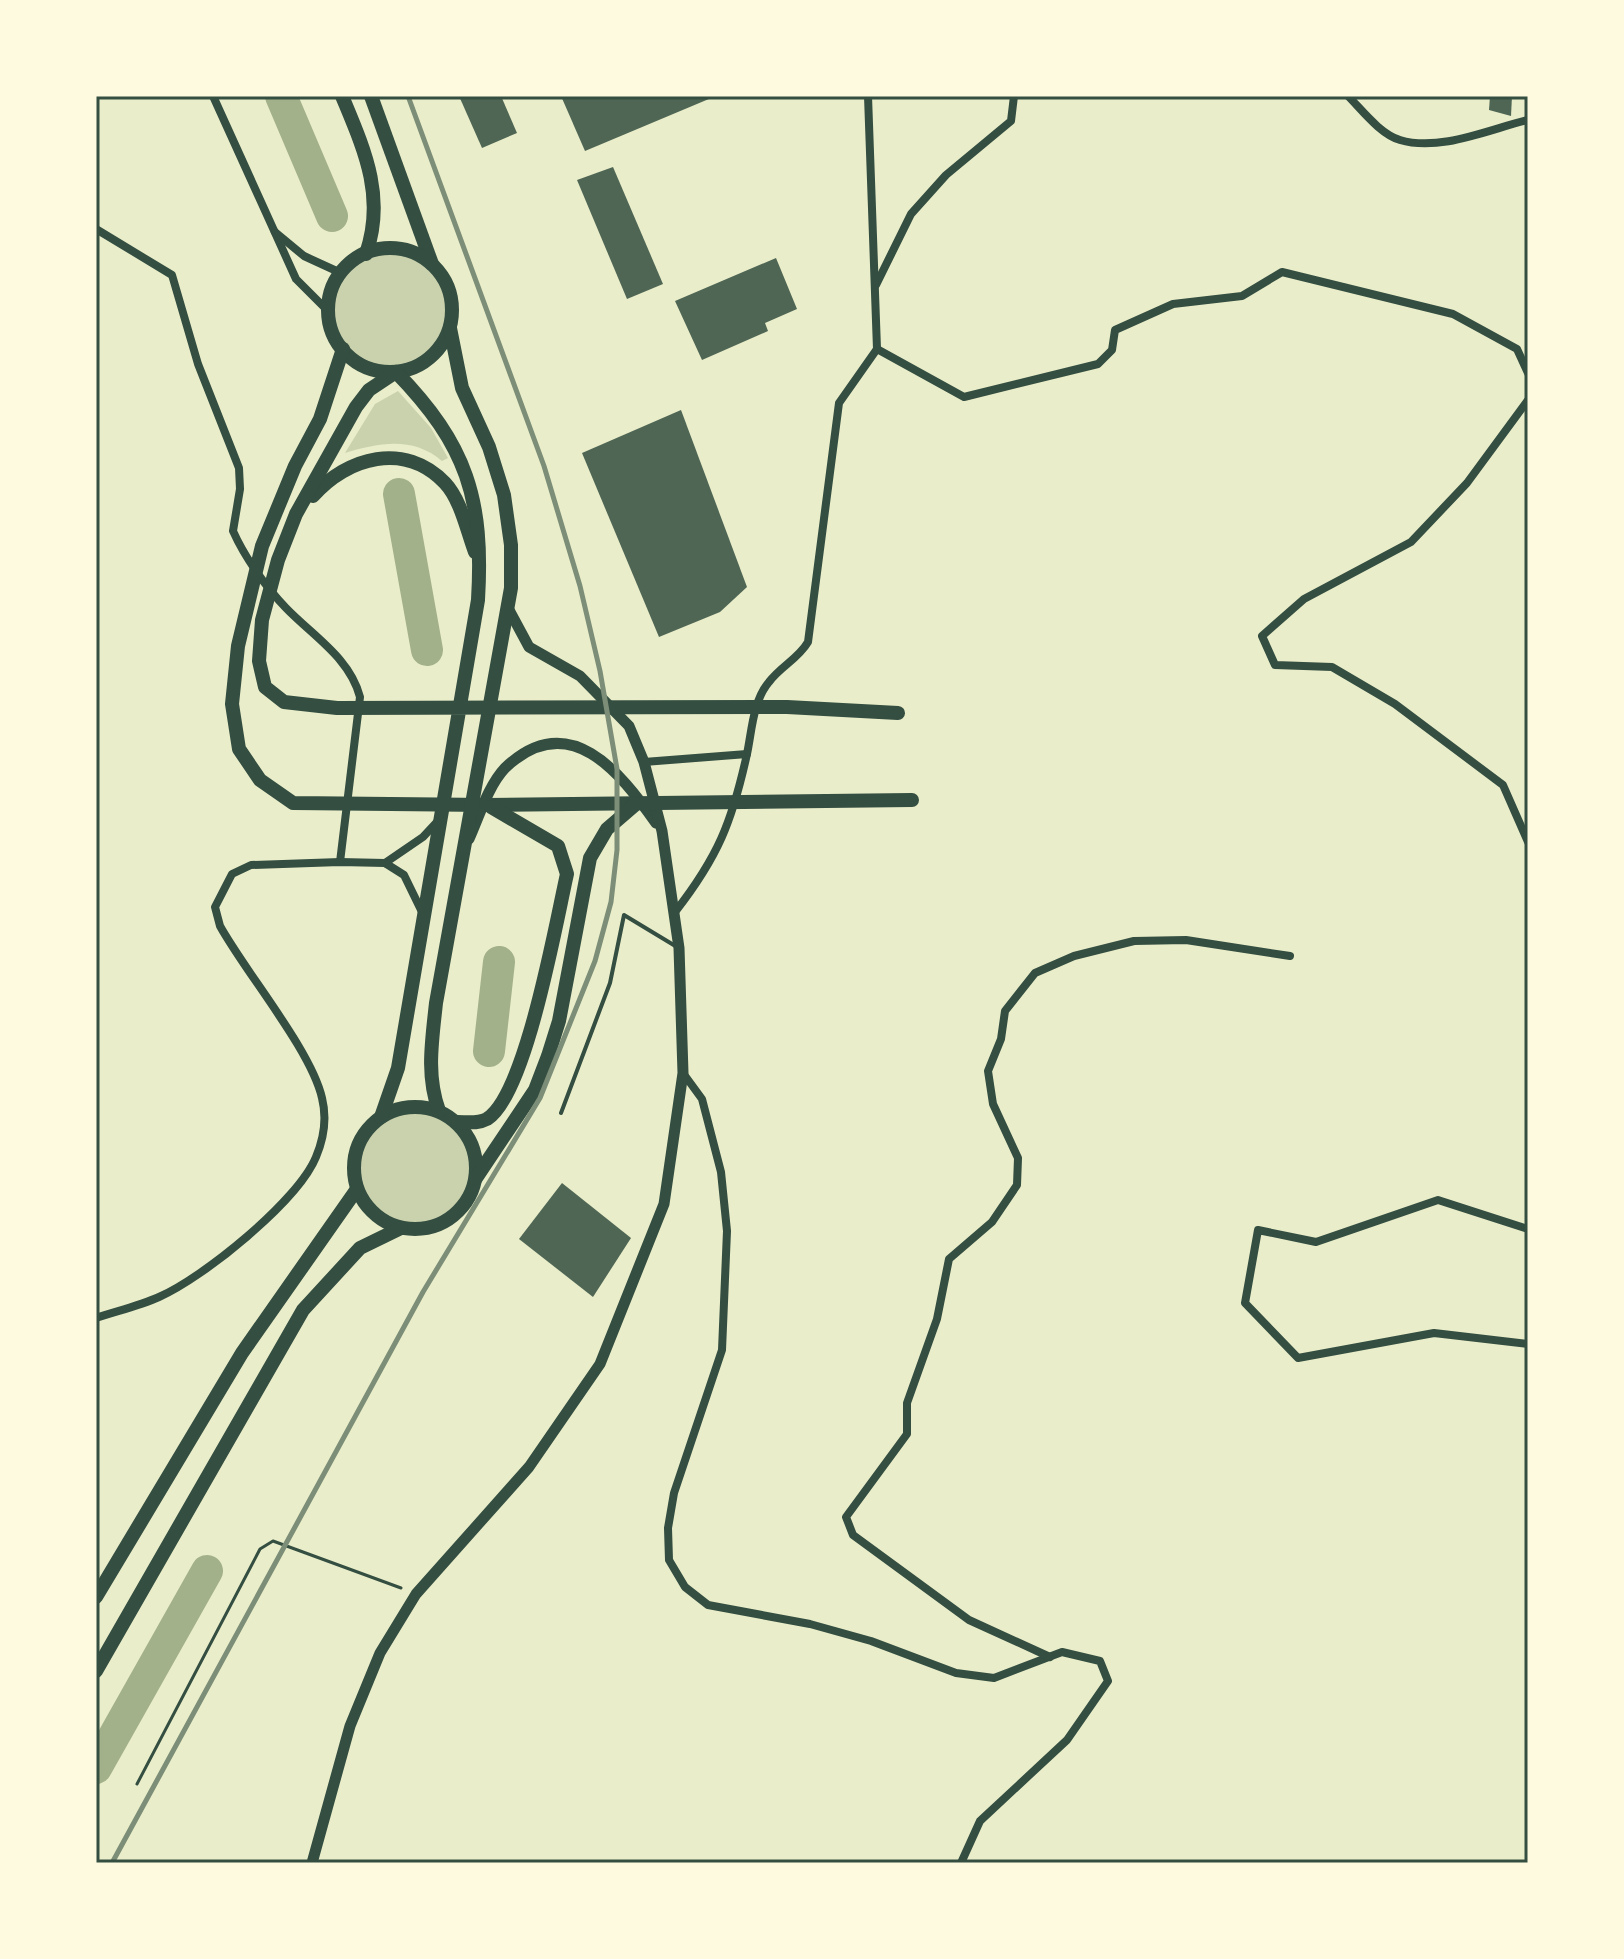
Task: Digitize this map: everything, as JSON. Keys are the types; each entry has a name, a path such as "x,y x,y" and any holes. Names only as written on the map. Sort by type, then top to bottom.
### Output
{"highway":[{"path":"342,96 374,185 373,234 366,254"},
{"path":"371,96 411,199 432,265 450,294 450,328 462,388 489,447 504,495 511,545 508,608 436,1003 430,1066 431,1089 439,1111"},
{"path":"381,1117 398,1068 478,600 480,565 470,479 457,449 436,418 396,372 361,365 343,349 333,332 329,312 332,291 341,273 366,254 400,249 432,265"},
{"path":"450,328 430,358 396,372 369,390 356,407 296,514 278,560 262,620 259,661 265,687 284,702 337,708 787,707 898,713"},
{"path":"343,349 320,419 295,466 262,546 243,616 232,704 239,749 260,780 293,803 487,805 912,800"},
{"path":"296,514 325,481 347,467 379,457 404,460 429,469 447,484 480,565"},
{"path":"476,1178 476,1158 469,1139 457,1122 439,1111 419,1106 399,1108 381,1117 366,1131 356,1149 353,1169 357,1189 367,1207 382,1220 401,1228 421,1230 440,1224 457,1213 469,1197 476,1178 535,1090 559,1021 590,858 607,829 636,804"},
{"path":"457,1122 488,1119 497,1109 519,1067 567,874 558,846 487,805"},
{"path":"96,1597 242,1353 357,1189"},
{"path":"96,1671 303,1310 360,1248 401,1228"}],"main road":[{"path":"312,1863 350,1726 380,1653 416,1594 529,1467 600,1364 664,1204 683,1073 679,948 662,831 644,762 629,726 580,676 529,647 508,608"},
{"path":"464,851 494,783 506,768 549,745 570,745 594,752 637,795 662,831"}],"street":[{"path":"213,96 296,279 329,312"},
{"path":"675,912 707,870 731,820 758,697 781,669 799,657 808,642 839,403 877,349 868,96"},
{"path":"876,286 911,214 946,175 1011,121 1014,96"},
{"path":"1348,96 1375,124 1399,140 1442,142 1528,120"},
{"path":"96,229 172,275 186,314 198,364 239,468 240,489 233,531 240,546 284,606 347,666 356,682 360,697 340,862"},
{"path":"271,229 304,256 341,273"},
{"path":"877,349 964,397 1098,364 1112,350 1115,330 1173,304 1242,296 1282,272 1453,314 1517,349 1528,373"},
{"path":"1528,400 1467,483 1411,542 1304,599 1262,636 1275,665 1332,667 1395,704 1503,785 1528,842"},
{"path":"644,762 747,754"},
{"path":"385,863 423,837 441,817"},
{"path":"96,1318 160,1297 209,1269 287,1197 315,1160 326,1126 322,1096 305,1059 230,945 215,907 232,874 251,865 385,863 404,875 424,917"},
{"path":"1050,1657 969,1620 853,1535 846,1517 907,1434 907,1403 937,1319 949,1259 992,1222 1017,1185 1018,1158 993,1104 988,1071 1001,1039 1005,1011 1035,973 1074,956 1134,941 1186,940 1290,956"},
{"path":"683,1073 702,1099 721,1172 727,1231 722,1350 674,1493 668,1528 669,1560 685,1587 708,1605 810,1624 871,1641 956,1673 994,1678 1062,1652 1100,1661 1108,1681 1067,1740 980,1821 961,1863"},
{"path":"1528,1229 1438,1200 1316,1242 1258,1230 1245,1303 1298,1358 1434,1333 1528,1344"}],"lane":[{"path":"561,1113 610,983 624,915 679,948"}],"path":[{"path":"137,1784 260,1549 273,1541 416,1594"}],"green space":[{"path":"390,253 412,258 430,270 442,288 447,310 442,332 430,350 412,362 390,367 368,362 350,350 338,332 333,310 338,288 350,270 368,258"},
{"path":"398,391 431,428 448,458 442,461 419,448 395,444 345,453 375,404"},
{"path":"415,1111 437,1116 455,1128 467,1146 472,1168 467,1190 455,1208 437,1220 415,1225 393,1220 375,1208 363,1190 358,1168 363,1146 375,1128 393,1116"}],"building":[{"path":"459,96 501,96 517,133 482,148"},
{"path":"561,96 716,96 585,151"},
{"path":"1490,96 1512,96 1511,116 1489,110"},
{"path":"613,167 663,284 627,299 577,180"},
{"path":"776,258 797,309 765,323 768,331 702,360 675,301"},
{"path":"681,410 747,587 720,612 659,637 582,453"},
{"path":"562,1183 631,1238 593,1297 519,1239"}],"waterway":[{"path":"281,96 332,216"},
{"path":"399,494 427,650"},
{"path":"489,1051 499,962"},
{"path":"96,1768 207,1571"}],"railway":[{"path":"112,1863 423,1292 540,1098 595,961 611,902 617,850 617,769 600,671 580,586 544,466 408,96"}]}
